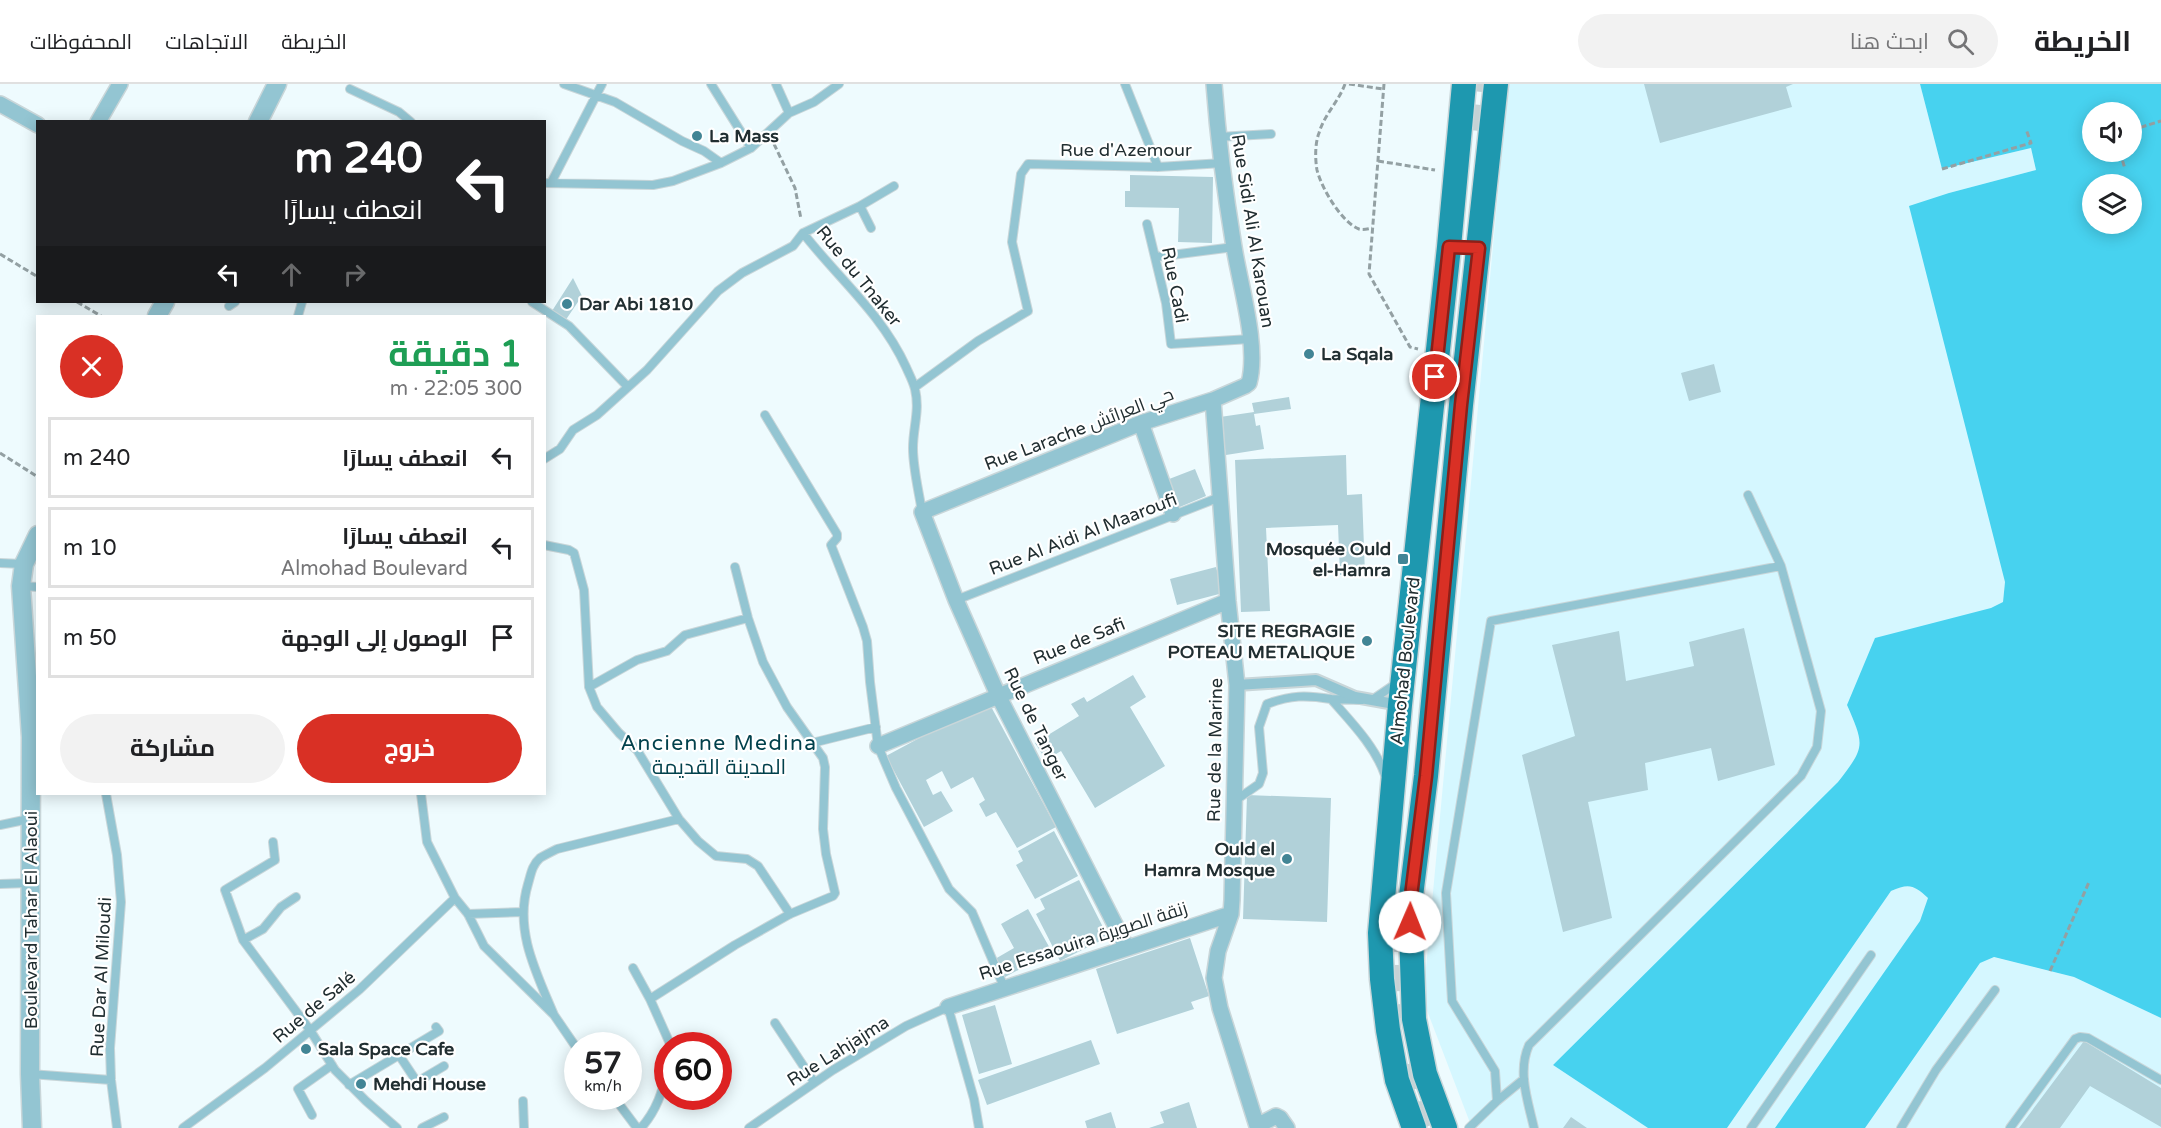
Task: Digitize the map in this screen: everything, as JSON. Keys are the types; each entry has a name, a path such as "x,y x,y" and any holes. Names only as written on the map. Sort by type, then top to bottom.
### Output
{"main road":[{"name":"Almohad Boulevard","path":"1414,1128 1397,1080 1388,1030 1380,933 1400,705 1464,84"},
{"name":"Almohad Boulevard","path":"1445,1128 1425,1074 1414,1018 1410,904 1426,776 1461,405 1496,84"},
{"path":"1449,247 1479,248"}],"street":[{"path":"99,120 120,84"},
{"path":"259,120 277,84"},
{"name":"Rue Sidi Ali Al Karouan","path":"1214,84 1218,137 1252,349 1249,383"},
{"path":"0,104 36,124"},
{"name":"Rue Larache حي العرائش","path":"922,512 1141,423 1214,400 1249,383"},
{"name":"Rue de la Marine","path":"1214,400 1228,601 1237,685 1231,914 1218,951 1214,978 1220,1008 1255,1127 1274,1117 1283,1122"},
{"path":"1141,423 1173,514"},
{"name":"Rue de Tanger","path":"922,512 956,600 998,695 1127,948"},
{"name":"Boulevard Tahar El Alaoui","path":"32,1128 30,1074 31,819 34,737 29,587 24,564 36,539"},
{"name":"Rue de Safi","path":"878,746 1228,601"},
{"path":"1237,685 1316,680 1355,697 1400,705"},
{"name":"Rue Essaouira زنقة الصويرة","path":"948,1007 1231,914"}],"lane":[{"path":"564,84 615,102 682,141 704,151 721,163"},
{"path":"602,84 597,97 548,182 653,185 673,182 751,148 789,113 814,102 839,84"},
{"path":"711,84 751,148"},
{"path":"776,84 789,113"},
{"path":"1125,84 1158,167"},
{"path":"350,89 399,112 409,120"},
{"path":"1218,137 1271,134"},
{"name":"Rue d'Azemour","path":"915,387 978,341 1028,311 1012,243 1012,232 1021,174 1028,164 1158,167 1223,163"},
{"path":"546,458 560,449 573,430 597,415 647,370 718,291 742,273 793,246 803,232 860,206 894,186"},
{"path":"860,206 871,228"},
{"name":"Rue Cadi","path":"1147,224 1166,303 1171,344 1250,339"},
{"name":"Rue du Tnaker","path":"803,232 825,261 858,294 885,328 915,387 918,409 913,449 922,512"},
{"path":"1156,257 1234,247"},
{"path":"534,303 569,326 627,387"},
{"path":"765,415 837,534 831,546 867,642 878,746 896,788 949,889 972,912 1004,987"},
{"path":"1534,1128 1524,1079 1524,1057 1529,1045 1801,776 1817,747 1821,711 1781,566 1748,495"},
{"name":"Rue Al Aidi Al Maaroufi","path":"956,600 1221,497"},
{"path":"546,544 574,553 584,590 589,687 597,707 637,750 680,819 698,841 716,856 752,861 790,914"},
{"path":"0,563 24,564"},
{"path":"1497,1101 1495,1071 1452,1001 1446,893 1491,621 1781,566"},
{"path":"650,999 735,945 790,914 833,896 835,893 823,829 825,767 820,753 787,707 763,662 748,618 735,567"},
{"path":"589,687 637,660 667,651 685,635 748,618"},
{"path":"1234,801 1258,784 1263,773 1259,727 1267,704 1285,697 1306,695 1331,699 1372,700 1403,678"},
{"path":"1331,699 1360,732 1382,767 1393,797"},
{"path":"812,743 876,727"},
{"name":"Rue Dar Al Miloudi","path":"106,795 117,855 122,902 110,1048 117,1128"},
{"path":"421,795 427,842 455,898 468,914 484,946 554,1015 566,1032"},
{"path":"0,825 31,819"},
{"path":"554,1015 531,959 524,932 523,912 534,866 541,857 557,849 680,819"},
{"path":"273,842 275,860 225,890 243,940 310,1030 332,1065 349,1085 397,1128"},
{"path":"0,884 31,882"},
{"path":"243,940 263,929 281,907 297,897"},
{"name":"Rue de Salé","path":"183,1128 265,1068 358,990 455,898"},
{"path":"468,914 523,912"},
{"path":"1751,1128 1870,955"},
{"path":"633,968 665,1032"},
{"path":"1901,1128 1936,1070 1995,990"},
{"path":"948,1007 980,1128"},
{"name":"Rue Lahjajma","path":"749,1128 814,1082 906,1026 948,1007"},
{"path":"775,1023 814,1082"},
{"path":"349,1085 439,1031 436,1027"},
{"path":"2010,1128 2075,1039 2080,1037 2088,1038 2161,1080"},
{"path":"399,1055 417,1082 444,1066"},
{"path":"312,1115 298,1089 332,1065"},
{"path":"30,1074 111,1080"},
{"path":"1469,1128 1524,1079"},
{"path":"523,1101 524,1128"},
{"path":"624,1110 639,1128 650,1119 655,1110"},
{"path":"422,1128 444,1117"}],"path":[{"path":"1372,228 1360,230 1347,221 1332,203 1317,170 1316,153 1319,132 1347,84 1384,86 1369,274 1410,347 1437,354"},
{"path":"2142,127 2161,121"},
{"path":"1942,169 2031,143 2026,129"},
{"name":"Rue du Tnaker","path":"766,132 795,188 803,232"},
{"path":"1378,161 1455,173"},
{"path":"2123,162 2125,169"},
{"path":"0,254 36,276"},
{"path":"79,303 99,315"},
{"path":"0,453 36,476"},
{"path":"2050,971 2089,882"}],"shaded area":[{"path":"1508,84 1920,84 1942,169 2031,148 2036,170 1949,193 2005,582 2003,602 1847,705 1859,733 1861,745 1857,757 1838,782 1553,1065 1648,1128 1472,1128 1423,1000"},
{"path":"1905,885 1918,889 1993,957 2074,977 2161,1018 2161,1128 1727,1128 1891,891"}],"water":[{"path":"1920,84 2161,84 2161,1018 2074,977 1994,957 1980,963 1865,1128 1775,1128 1920,921 1928,898 1915,888 1902,887 1891,891 1727,1128 1648,1128 1553,1065 1838,782 1853,761 1859,746 1857,729 1847,705 1875,638 1991,608 2003,602 2005,582 1909,206 2036,170 2031,148 1942,169"}],"building":[{"path":"1644,84 1793,84 1786,87 1792,107 1660,143"},
{"path":"1130,175 1213,177 1212,243 1178,242 1179,208 1125,207 1125,191 1130,191"},
{"name":"Dar Abi 1810","path":"573,278 582,296 565,321 552,311"},
{"path":"1714,364 1721,392 1689,401 1681,373"},
{"path":"1289,397 1291,409 1254,414 1256,426 1260,425 1264,449 1226,455 1220,417 1254,412 1252,403"},
{"path":"1346,455 1347,495 1362,494 1365,574 1340,575 1338,525 1266,528 1270,611 1241,612 1235,460"},
{"path":"1195,469 1206,496 1175,509 1164,481"},
{"path":"1216,567 1223,593 1177,605 1170,579"},
{"path":"1744,628 1775,765 1718,781 1711,748 1645,763 1648,790 1588,802 1612,918 1563,932 1522,755 1575,736 1552,645 1619,631 1626,681 1694,666 1689,642"},
{"path":"1133,675 1146,697 1130,707 1165,766 1095,808 1061,751 1046,760 1035,743 1079,716 1071,704 1084,697 1087,702"},
{"path":"988,701 1056,827 1017,848 996,812 986,817 979,804 985,800 973,777 951,789 942,771 926,780 933,795 941,791 953,811 924,827 886,756"},
{"name":"Ould el Hamra Mosque","path":"1247,795 1331,798 1327,922 1243,919"},
{"path":"1054,831 1078,876 1035,899 1016,865 1023,861 1018,851"},
{"path":"1079,880 1108,937 1060,961 1036,914 1045,909 1040,899"},
{"path":"1028,909 1052,952 1005,977 995,959 1014,948 1001,924"},
{"path":"1190,938 1209,996 1191,1002 1194,1009 1117,1034 1096,969"},
{"path":"995,1005 1012,1064 979,1074 962,1015"},
{"path":"1091,1040 1100,1064 987,1105 978,1080"},
{"path":"2084,1041 2161,1088 2161,1127 2090,1086 2060,1128 2019,1128"},
{"path":"1189,1102 1197,1128 1149,1128 1164,1123 1160,1112"},
{"path":"1111,1112 1116,1128 1087,1128 1085,1121"},
{"path":"1571,1117 1587,1128 1563,1128"}],"tunnel":[{"path":"1479,131 1484,84"},
{"path":"1401,926 1400,970 1404,1018"},
{"path":"1412,1063 1423,1105 1432,1128"}],"place":[{"name":"La Mass","path":"697,136"},
{"name":"Dar Abi 1810","path":"567,304"},
{"name":"La Sqala","path":"1309,354"},
{"name":"Mosquée Ould el-Hamra","path":"1403,559"},
{"name":"SITE REGRAGIE POTEAU METALIQUE","path":"1367,641"},
{"name":"Ould el Hamra Mosque","path":"1287,859"},
{"name":"Sala Space Cafe","path":"306,1049"},
{"name":"Mehdi House","path":"361,1084"}],"district":[{"name":"Ancienne Medina المدينة القديمة","path":"719,755"}],"route":[{"path":"1410,922 1461,405 1479,248 1449,247 1435,377"}]}
